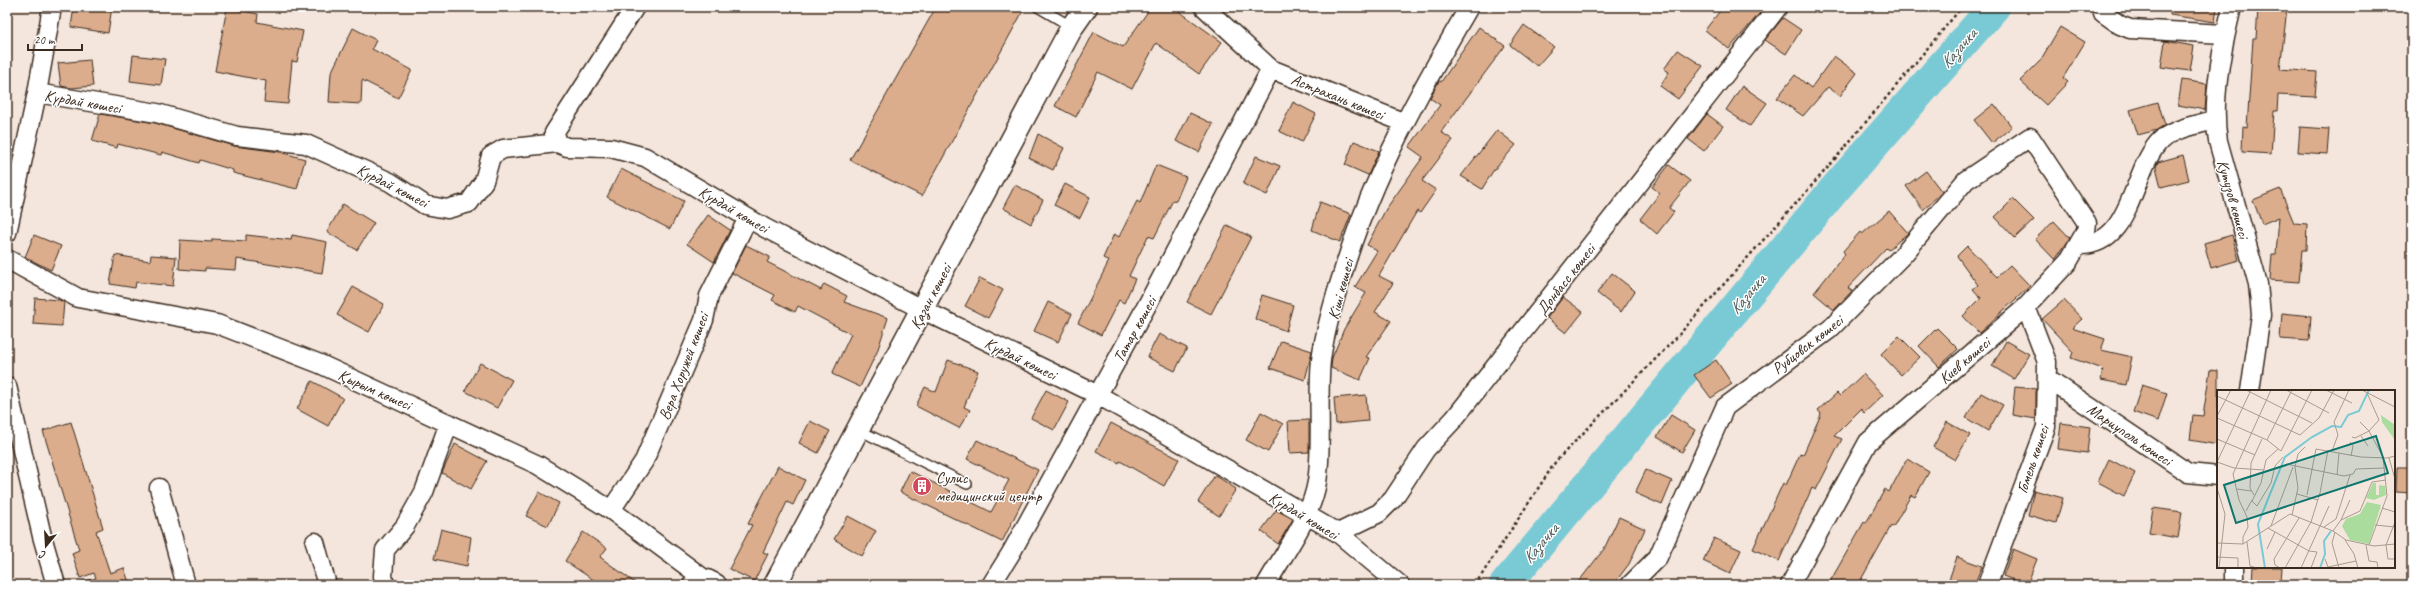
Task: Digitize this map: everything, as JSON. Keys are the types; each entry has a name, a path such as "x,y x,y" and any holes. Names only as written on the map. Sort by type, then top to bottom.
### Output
{"street":[{"path":"7,233 37,93 52,7"},
{"path":"557,144 554,133 635,7"},
{"name":"Қазан көшесі","path":"775,585 923,310 1072,27 1086,7"},
{"path":"1204,7 1271,69"},
{"name":"Кіші көшесі","path":"1266,585 1306,515 1317,482 1321,359 1343,272 1367,205 1405,123 1430,74 1469,7"},
{"name":"Донбасс көшесі","path":"1338,533 1379,514 1393,499 1426,449 1454,419 1778,7"},
{"name":"Кутузов көшесі","path":"2232,7 2226,34 2214,120 2218,141 2258,284 2261,315 2250,390"},
{"path":"2103,13 2120,25 2130,29 2226,34"},
{"name":"Астрахань көшесі","path":"1271,69 1405,123"},
{"name":"Татар көшесі","path":"991,585 1011,553 1098,395 1271,69"},
{"name":"Күрдай көшесі","path":"37,93 157,113 237,136 306,144 390,182 425,205 446,209 469,204 484,181 491,156 503,149 557,144 567,147 611,148 645,157 748,218 923,310 1098,395 1338,533 1400,585"},
{"path":"2078,245 2087,246 2098,241 2112,233 2122,222 2137,182 2158,143 2170,134 2214,120"},
{"name":"Киев көшесі","path":"1790,585 1868,442 2026,307 2068,262 2086,231 2087,223 2030,137"},
{"name":"Рубцовск көшесі","path":"1630,585 1658,557 1724,407 1830,329 1903,254 1966,180 2030,137"},
{"name":"Вера Хоружей көшесі","path":"610,510 644,461 701,327 709,296 748,218"},
{"name":"Қырым көшесі","path":"7,259 78,298 217,324 320,364 449,423 538,465 610,510 705,584"},
{"name":"Гомель көшесі","path":"1987,585 2046,427 2047,362 2026,307"},
{"name":"Мариуполь көшесі","path":"2047,378 2188,473 2217,476"},
{"path":"7,386 42,536 56,585"},
{"path":"385,585 383,576 385,550 404,526 424,492 449,423"},
{"path":"159,488 186,585"},
{"path":"315,542 327,585"},
{"path":"2234,568 2234,585"}],"lane":[{"path":"1038,7 1072,27"},
{"path":"859,430 967,484"}],"path":[{"path":"1475,585 1556,461 1676,338 1830,165 1962,7"}],"building":[{"path":"74,7 112,7 108,33 71,27"},
{"path":"936,7 1015,7 1023,11 922,196 850,160"},
{"path":"1151,7 1173,7 1222,42 1199,74 1156,43 1132,89 1098,72 1076,117 1055,106 1094,32 1123,47"},
{"path":"1723,7 1765,7 1729,49 1705,30"},
{"path":"2171,7 2217,7 2215,22 2170,15"},
{"path":"2258,7 2287,9 2280,69 2317,72 2315,97 2278,95 2277,111 2274,111 2271,154 2242,152 2243,126 2247,127 2253,39 2256,39"},
{"path":"227,8 258,14 257,22 303,31 297,62 292,61 288,104 264,102 266,81 215,71"},
{"path":"1783,18 1801,30 1786,54 1765,40"},
{"path":"1524,25 1554,47 1537,66 1510,45"},
{"path":"1479,27 1505,46 1441,132 1453,140 1422,181 1436,190 1420,213 1417,211 1379,276 1393,283 1375,312 1391,321 1366,357 1370,358 1360,380 1331,368 1332,358 1344,329 1366,293 1355,287 1377,251 1367,245 1386,209 1423,157 1409,147 1440,105 1430,98 1439,81 1441,82"},
{"path":"2060,27 2085,42 2063,78 2068,82 2046,105 2020,81 2040,61"},
{"path":"353,28 376,40 372,49 412,70 398,98 362,80 361,104 329,102 331,73"},
{"path":"2165,41 2194,46 2190,71 2161,67"},
{"path":"1678,50 1703,66 1678,99 1660,86 1669,72 1664,69"},
{"path":"133,55 165,59 161,85 130,81"},
{"path":"1834,56 1857,73 1840,96 1828,87 1803,116 1777,98 1795,75 1811,88"},
{"path":"90,60 93,86 71,88 61,86 58,63"},
{"path":"2182,80 2207,84 2205,110 2178,105"},
{"path":"1742,86 1767,103 1750,126 1726,110"},
{"path":"1293,102 1316,114 1302,142 1279,131"},
{"path":"2158,102 2165,125 2157,130 2138,135 2130,110"},
{"path":"1994,104 2012,127 1992,143 1974,120"},
{"path":"1190,113 1213,124 1199,152 1176,141"},
{"path":"100,114 155,123 234,146 280,152 305,159 297,189 233,173 233,170 200,160 199,163 162,152 161,155 118,144 117,148 92,141"},
{"path":"1707,114 1723,126 1704,151 1688,139"},
{"path":"2300,127 2329,129 2327,154 2298,152"},
{"path":"1497,130 1516,145 1493,171 1482,189 1461,176"},
{"path":"1038,134 1064,148 1053,170 1029,158"},
{"path":"1354,141 1379,151 1368,175 1345,165"},
{"path":"2183,155 2189,180 2161,187 2156,167 2158,162"},
{"path":"1256,156 1280,166 1267,195 1243,184"},
{"path":"1156,165 1186,177 1176,201 1173,200 1154,238 1148,236 1129,276 1135,279 1124,303 1119,300 1101,335 1078,323 1109,261 1103,258 1114,234 1119,237 1137,201 1140,203"},
{"path":"1669,165 1690,181 1669,208 1674,212 1657,234 1640,219 1660,193 1652,187"},
{"path":"621,169 684,201 670,229 607,197"},
{"path":"1926,171 1942,192 1923,210 1906,186"},
{"path":"1065,184 1090,197 1080,218 1054,205"},
{"path":"1015,185 1043,200 1031,224 1003,208"},
{"path":"2280,189 2294,223 2307,224 2306,250 2302,250 2299,282 2270,280 2272,254 2276,254 2279,217 2262,224 2253,200"},
{"path":"2013,199 2034,220 2015,238 1995,217"},
{"path":"1320,202 1351,214 1340,242 1312,230"},
{"path":"343,204 374,223 357,250 327,232"},
{"path":"1889,211 1908,233 1888,250 1886,248 1848,288 1852,291 1834,310 1814,293 1845,254 1843,251 1860,232 1862,234"},
{"path":"708,215 730,230 714,262 687,244"},
{"path":"2054,221 2070,238 2055,260 2035,239"},
{"path":"1227,225 1251,237 1211,314 1187,302"},
{"path":"34,235 61,246 51,270 25,257"},
{"path":"246,235 291,240 292,235 327,242 322,273 237,259 236,270 205,268 205,271 179,269 180,240 212,242 212,239 246,241"},
{"path":"2232,235 2239,260 2211,268 2204,243"},
{"path":"746,245 770,257 767,262 821,290 824,284 847,296 844,302 888,318 877,352 860,387 832,374 851,334 798,306 795,312 772,300 775,295 732,273"},
{"path":"1967,246 1997,277 2010,265 2030,286 1979,333 1963,316 1981,298 1973,289 1978,285 1957,256"},
{"path":"115,255 150,261 151,255 176,257 173,286 136,282 135,288 110,284"},
{"path":"1612,273 1635,291 1621,312 1597,293"},
{"path":"980,278 1003,290 988,318 965,306"},
{"path":"353,287 384,304 369,332 337,315"},
{"path":"1262,295 1293,305 1286,331 1255,319"},
{"path":"1563,297 1583,312 1566,333 1547,318"},
{"path":"35,298 59,300 64,302 62,326 33,324"},
{"path":"2064,300 2082,319 2072,328 2105,339 2101,350 2132,357 2126,385 2101,380 2103,369 2071,358 2073,352 2042,319"},
{"path":"1048,302 1072,314 1058,342 1034,331"},
{"path":"2282,313 2311,316 2309,341 2280,339"},
{"path":"1937,328 1958,349 1939,367 1919,346"},
{"path":"1159,334 1187,348 1175,371 1147,357"},
{"path":"1899,336 1920,357 1901,375 1881,354"},
{"path":"1281,341 1312,351 1305,380 1270,368"},
{"path":"2006,341 2029,354 2014,379 1992,366"},
{"path":"948,360 978,371 964,407 970,410 959,428 916,406 925,387 936,392"},
{"path":"1716,360 1732,384 1711,398 1694,375"},
{"path":"480,363 512,380 497,408 465,391"},
{"path":"2210,370 2218,371 2217,445 2190,440 2193,415 2203,416"},
{"path":"1863,374 1883,395 1864,413 1861,409 1834,436 1842,439 1816,490 1812,488 1779,561 1753,549 1783,483 1786,485 1800,454 1803,455 1821,414 1818,410 1837,393 1840,396"},
{"path":"312,381 343,398 328,426 297,409"},
{"path":"2142,385 2167,393 2158,421 2133,412"},
{"path":"2015,387 2036,389 2036,419 2012,415"},
{"path":"1046,390 1069,402 1054,430 1031,418"},
{"path":"1981,393 2003,405 1988,431 1966,418"},
{"path":"1366,395 1368,421 1336,424 1334,398"},
{"path":"1261,412 1283,424 1268,452 1246,440"},
{"path":"1671,415 1695,430 1682,452 1657,437"},
{"path":"1309,420 1309,452 1290,453 1288,421"},
{"path":"810,421 830,431 818,453 799,443"},
{"path":"71,422 103,528 96,531 110,573 124,568 130,585 83,585 82,582 96,578 94,573 80,578 72,553 79,550 43,431"},
{"path":"1947,422 1970,435 1955,460 1933,447"},
{"path":"1111,423 1179,459 1164,486 1120,461 1119,463 1096,451"},
{"path":"2061,423 2090,427 2087,453 2058,449"},
{"name":"Сулис медицинский центр","path":"977,440 1038,470 1002,542 900,492 910,471 991,512 1009,480 967,459"},
{"path":"455,444 487,461 471,489 442,473"},
{"path":"1907,459 1929,472 1915,497 1911,495 1893,527 1891,526 1858,585 1828,585 1864,522 1866,523 1885,489 1889,492"},
{"path":"2109,459 2135,473 2124,496 2098,482"},
{"path":"778,466 805,480 793,505 787,502 763,552 768,554 754,581 729,569 752,525 748,524"},
{"path":"2397,467 2412,467 2412,493 2396,492"},
{"path":"1646,470 1672,481 1662,505 1635,493"},
{"path":"1215,475 1236,489 1219,516 1198,502"},
{"path":"2034,490 2063,498 2056,523 2028,515"},
{"path":"539,492 559,503 548,526 526,516"},
{"path":"2153,508 2182,512 2178,538 2149,533"},
{"path":"1276,510 1293,519 1278,544 1261,531"},
{"path":"848,516 876,531 862,556 834,539"},
{"path":"1619,517 1645,529 1629,564 1613,585 1576,585 1604,549"},
{"path":"441,529 471,537 467,566 434,559"},
{"path":"583,532 607,548 600,557 638,585 601,585 565,561"},
{"path":"1714,538 1741,550 1730,574 1703,561"},
{"path":"2013,549 2037,559 2027,585 2003,576"},
{"path":"1957,557 1982,566 1974,585 1947,585"},
{"path":"2253,568 2282,568 2281,583 2252,581"}],"waterway":[{"name":"Казачка","path":"1505,585 1834,190 1994,7"}],"place":[{"name":"Сулис медицинский центр","path":"922,486"}]}
